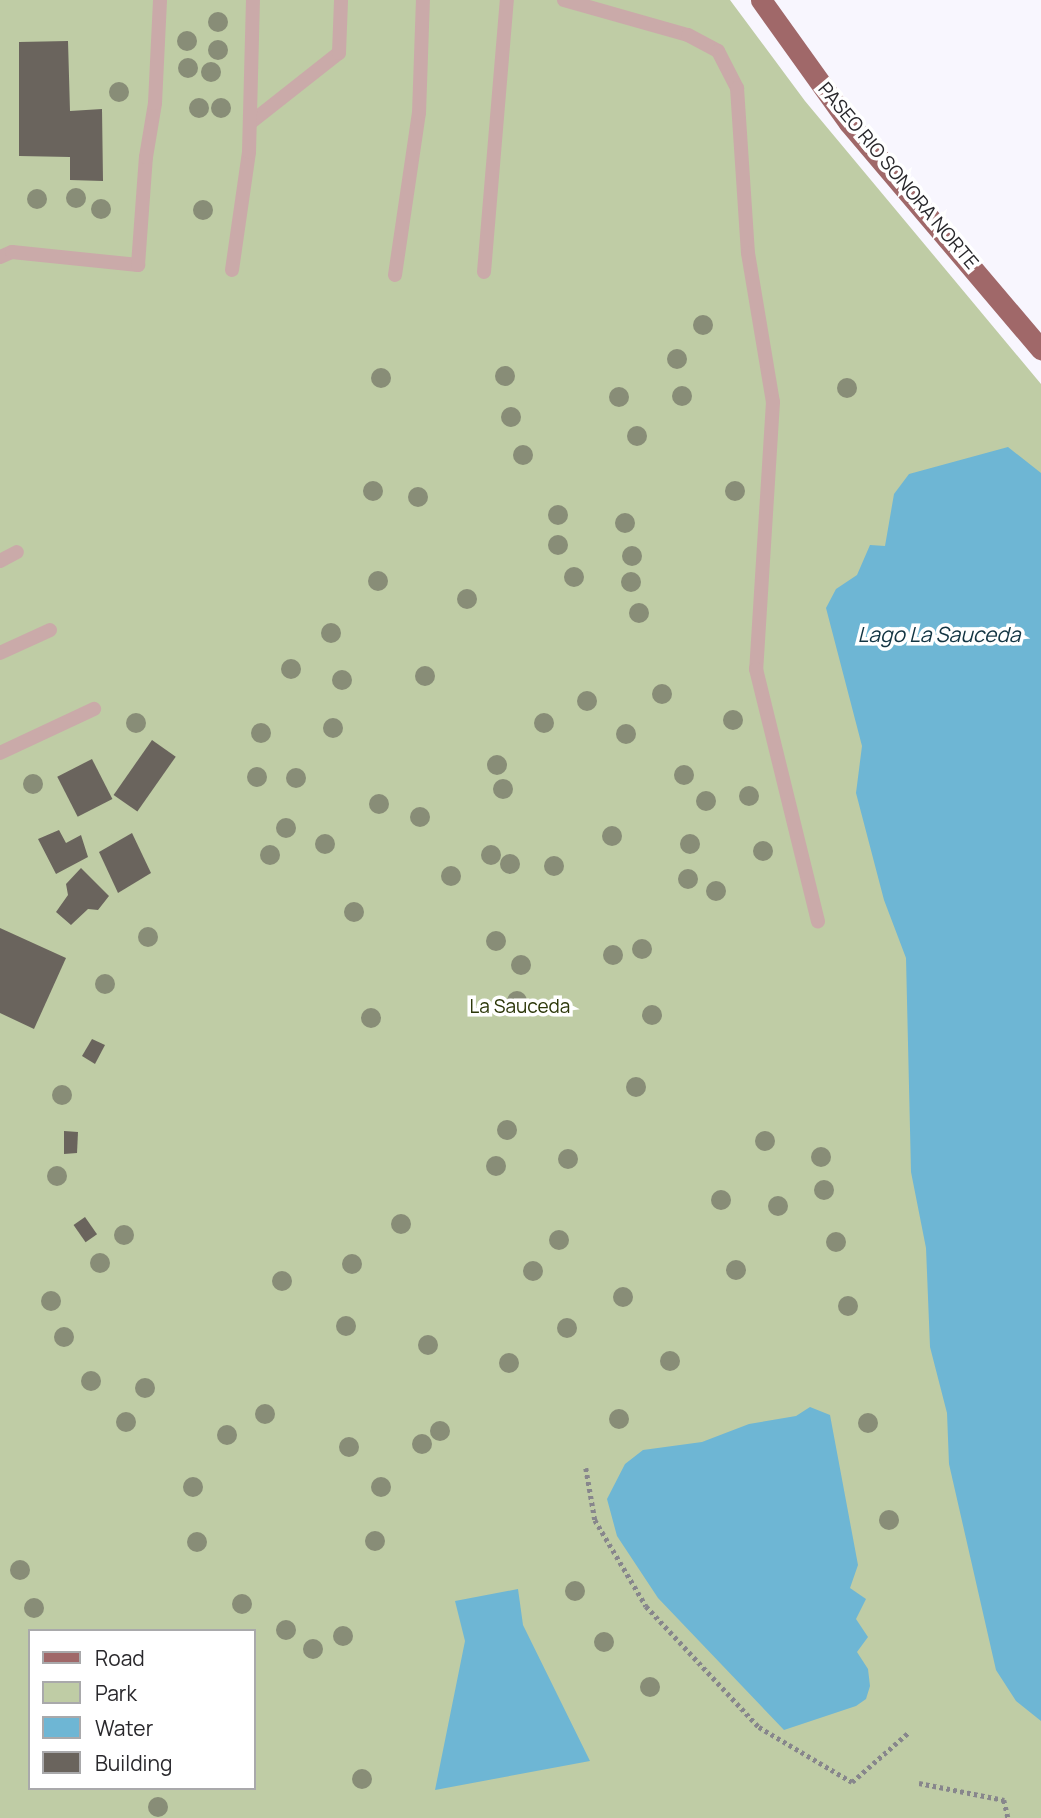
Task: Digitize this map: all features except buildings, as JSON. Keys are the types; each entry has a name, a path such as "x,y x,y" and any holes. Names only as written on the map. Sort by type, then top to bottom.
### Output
{"main road":[{"name":"PASEO RIO SONORA NORTE","path":"761,0 849,123 1041,349"}],"lane":[{"path":"0,257 12,251 138,265 146,157 156,103 160,0"},
{"path":"232,270 250,123 253,0"},
{"path":"250,123 339,53 341,0"},
{"path":"395,275 419,113 423,0"},
{"path":"484,272 506,0"},
{"path":"564,0 688,35 718,51 737,88 748,253 773,402 756,670 818,922"},
{"path":"0,561 17,552"},
{"path":"0,653 50,630"},
{"path":"0,753 94,709"}],"path":[{"path":"586,1468 595,1520 646,1606 759,1727 852,1782 909,1732"},
{"path":"919,1783 1004,1800 1008,1818"}],"green space":[{"name":"La Sauceda","path":"0,0 730,0 805,101 1041,384 1041,1818 0,1818"}],"water":[{"name":"Lago La Sauceda","path":"1008,447 1041,473 1041,1721 1016,1701 996,1670 949,1464 947,1413 930,1347 926,1248 911,1172 906,958 884,900 856,793 862,746 826,608 836,589 857,575 870,545 885,546 894,494 909,474"},
{"path":"810,1407 830,1415 858,1565 850,1588 866,1599 856,1619 868,1637 857,1652 868,1669 870,1686 866,1699 856,1706 784,1730 658,1598 617,1536 607,1499 625,1464 643,1450 702,1442 749,1424 796,1416"},
{"path":"518,1589 523,1625 590,1761 435,1790 465,1641 455,1601"}]}
